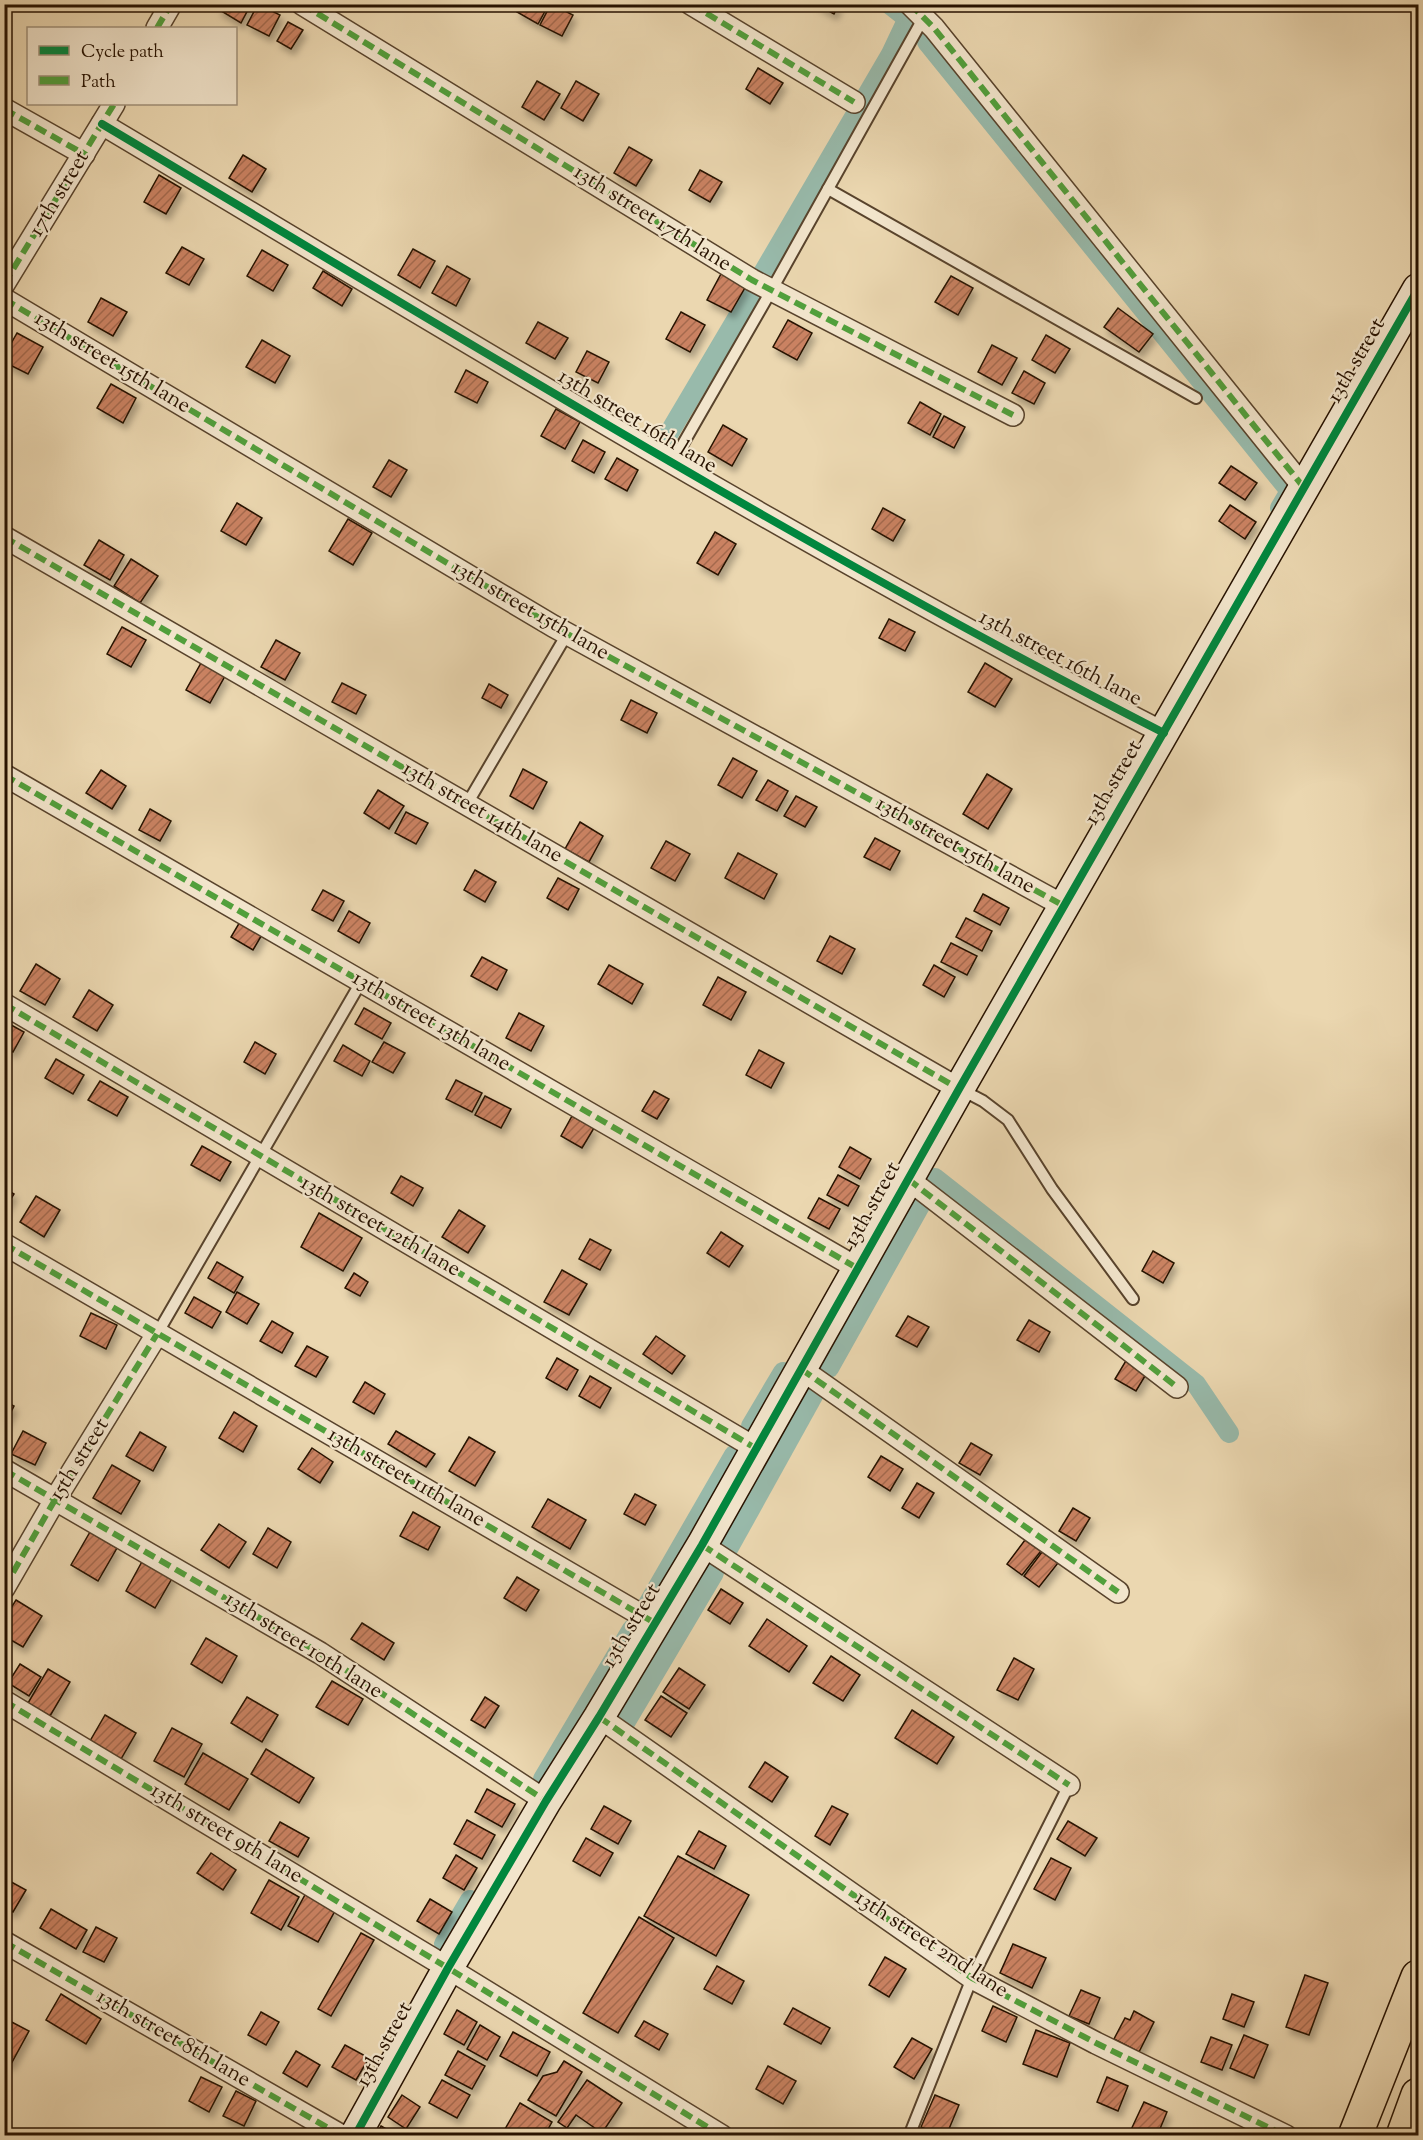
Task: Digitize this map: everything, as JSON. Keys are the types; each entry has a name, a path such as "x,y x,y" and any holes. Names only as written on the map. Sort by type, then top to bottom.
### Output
{"highway":[{"path":"1355,2136 1419,1977"},
{"path":"1407,2135 1419,2095"}],"street":[{"path":"159,27 171,4"},
{"name":"13th street 17th lane","path":"302,4 771,291 1013,415"},
{"path":"691,4 854,102"},
{"path":"917,11 934,28 1305,489"},
{"name":"17th street","path":"4,284 113,105"},
{"path":"4,109 84,154"},
{"name":"13th street 16th lane","path":"102,124 737,502 1039,670 1164,734"},
{"name":"13th street","path":"355,2136 448,1968 546,1801 702,1545 959,1089 1419,289"},
{"name":"13th street 15th lane","path":"4,299 567,634 1064,906"},
{"name":"13th street 14th lane","path":"4,537 959,1089"},
{"name":"13th street 13th lane","path":"4,775 857,1268"},
{"name":"13th street 12th lane","path":"4,1004 757,1449"},
{"path":"908,1179 1177,1386"},
{"name":"13th street 11th lane","path":"4,1244 655,1623"},
{"name":"15th street","path":"4,1588 56,1498 157,1334"},
{"path":"801,1369 1118,1592"},
{"name":"13th street 10th lane","path":"4,1470 56,1498 320,1653 546,1801"},
{"path":"702,1545 1069,1785"},
{"name":"13th street 9th lane","path":"4,1701 722,2136"},
{"name":"13th street 2nd lane","path":"599,1717 972,1978 1096,2043 1286,2136"},
{"name":"13th street 8th lane","path":"4,1942 342,2136"}],"lane":[{"path":"672,463 828,189 917,11"},
{"path":"828,189 1196,398"},
{"path":"467,804 567,634"},
{"path":"157,1334 361,982"},
{"path":"959,1089 983,1101 1008,1120 1052,1189 1132,1299"},
{"path":"909,2136 972,1978 1069,1785"}],"building":[{"path":"221,4 251,4 241,23 218,9"},
{"path":"258,4 280,15 269,36 247,25"},
{"path":"522,4 549,4 538,24 517,12"},
{"path":"551,4 573,15 562,36 540,25"},
{"path":"816,4 839,4 834,14"},
{"path":"288,22 303,30 291,49 277,41"},
{"path":"758,68 783,83 770,104 746,89"},
{"path":"537,81 560,94 544,120 522,107"},
{"path":"576,81 599,94 583,121 561,108"},
{"path":"629,147 652,160 636,186 614,173"},
{"path":"243,155 266,169 252,192 229,178"},
{"path":"700,170 722,182 710,202 689,190"},
{"path":"159,175 181,188 166,214 144,202"},
{"path":"182,247 204,259 189,285 166,273"},
{"path":"413,249 435,261 420,288 398,275"},
{"path":"262,250 288,265 273,291 247,276"},
{"path":"447,266 470,279 456,306 432,293"},
{"path":"323,271 352,289 342,306 313,288"},
{"path":"722,272 746,286 731,312 707,300"},
{"path":"951,276 973,288 958,315 935,302"},
{"path":"101,298 127,312 113,336 88,322"},
{"path":"1118,308 1153,334 1139,352 1104,327"},
{"path":"681,312 705,325 690,352 666,339"},
{"path":"788,320 812,333 797,360 773,347"},
{"path":"538,322 568,338 555,359 526,343"},
{"path":"17,333 43,347 28,374 4,362 4,356"},
{"path":"1046,335 1070,349 1055,373 1032,360"},
{"path":"262,340 290,356 275,383 246,367"},
{"path":"992,345 1017,358 1002,385 978,372"},
{"path":"587,351 609,362 598,383 576,372"},
{"path":"466,370 488,382 477,403 455,392"},
{"path":"1024,371 1045,383 1034,404 1012,393"},
{"path":"111,384 136,398 123,423 97,408"},
{"path":"920,402 941,414 930,435 908,423"},
{"path":"556,409 580,422 565,449 541,436"},
{"path":"944,416 965,427 954,448 933,437"},
{"path":"723,425 747,439 732,466 708,452"},
{"path":"583,440 605,452 594,473 572,461"},
{"path":"617,458 638,470 627,491 605,479"},
{"path":"389,460 407,470 391,497 373,487"},
{"path":"1231,466 1257,483 1245,500 1219,483"},
{"path":"237,503 262,518 246,545 221,531"},
{"path":"1230,505 1256,522 1245,539 1219,521"},
{"path":"883,508 905,520 893,541 872,529"},
{"path":"348,519 372,533 353,565 329,551"},
{"path":"715,532 736,544 718,575 697,563"},
{"path":"99,540 124,555 110,580 84,565"},
{"path":"131,559 158,576 140,603 114,586"},
{"path":"889,619 915,632 905,651 879,638"},
{"path":"122,627 146,640 131,667 107,654"},
{"path":"276,640 300,653 285,680 261,667"},
{"path":"201,663 225,676 210,703 186,690"},
{"path":"985,663 1012,679 995,707 968,692"},
{"path":"342,683 366,695 356,714 332,702"},
{"path":"489,684 508,695 501,708 482,698"},
{"path":"631,700 657,713 647,733 621,720"},
{"path":"733,758 757,771 742,798 718,785"},
{"path":"523,769 547,782 533,809 510,796"},
{"path":"101,770 126,786 112,809 86,793"},
{"path":"987,774 1012,789 988,829 963,814"},
{"path":"768,780 788,791 777,811 756,800"},
{"path":"378,790 404,806 389,829 364,813"},
{"path":"796,796 817,807 805,827 784,816"},
{"path":"150,809 171,821 160,841 139,830"},
{"path":"406,812 428,823 416,844 395,833"},
{"path":"580,822 603,836 589,862 565,849"},
{"path":"875,838 900,851 890,870 864,857"},
{"path":"666,841 690,854 675,881 651,868"},
{"path":"738,853 777,874 764,899 725,878"},
{"path":"475,870 496,882 485,902 464,890"},
{"path":"558,878 579,889 568,910 547,898"},
{"path":"323,890 344,901 333,921 312,910"},
{"path":"983,894 1009,908 1000,925 974,911"},
{"path":"349,911 370,923 359,943 338,931"},
{"path":"966,918 992,931 982,951 956,937"},
{"path":"241,920 263,933 253,950 231,937"},
{"path":"830,936 855,949 842,974 817,961"},
{"path":"951,943 977,956 967,975 941,962"},
{"path":"482,957 507,970 497,990 471,976"},
{"path":"36,964 60,979 45,1005 20,991"},
{"path":"609,965 643,984 632,1004 598,984"},
{"path":"934,965 955,977 944,997 923,985"},
{"path":"718,977 746,992 731,1020 703,1005"},
{"path":"89,990 113,1005 97,1031 73,1017"},
{"path":"364,1008 391,1023 382,1039 355,1024"},
{"path":"519,1013 544,1026 531,1051 506,1038"},
{"path":"4,1021 24,1032 13,1052 4,1047"},
{"path":"255,1042 276,1054 265,1074 244,1062"},
{"path":"384,1042 405,1053 393,1073 372,1062"},
{"path":"343,1045 370,1061 362,1076 334,1061"},
{"path":"759,1050 784,1063 771,1088 746,1075"},
{"path":"56,1059 84,1075 73,1094 45,1078"},
{"path":"456,1080 482,1093 472,1112 446,1099"},
{"path":"100,1081 128,1097 117,1116 88,1100"},
{"path":"654,1091 669,1099 657,1119 642,1111"},
{"path":"485,1096 511,1109 501,1128 475,1115"},
{"path":"572,1116 594,1128 582,1148 561,1136"},
{"path":"202,1146 231,1162 220,1181 191,1165"},
{"path":"850,1147 871,1159 860,1179 839,1167"},
{"path":"838,1175 859,1186 848,1206 827,1195"},
{"path":"401,1176 423,1188 413,1206 391,1193"},
{"path":"4,1188 14,1194 4,1210"},
{"path":"36,1196 60,1210 44,1237 20,1222"},
{"path":"819,1198 840,1209 829,1229 808,1218"},
{"path":"459,1210 485,1226 468,1253 442,1237"},
{"path":"319,1213 362,1238 343,1271 301,1247"},
{"path":"721,1232 743,1246 729,1267 707,1253"},
{"path":"590,1239 611,1250 600,1270 579,1259"},
{"path":"1153,1251 1174,1263 1163,1283 1142,1271"},
{"path":"217,1262 243,1277 234,1293 208,1278"},
{"path":"562,1270 587,1284 569,1315 544,1302"},
{"path":"354,1273 368,1282 360,1296 345,1288"},
{"path":"237,1292 259,1304 247,1324 226,1312"},
{"path":"194,1297 221,1312 212,1328 185,1313"},
{"path":"91,1313 117,1325 106,1349 80,1336"},
{"path":"908,1316 929,1327 917,1347 896,1336"},
{"path":"1029,1320 1050,1332 1039,1352 1017,1340"},
{"path":"272,1321 293,1333 282,1353 260,1341"},
{"path":"656,1336 685,1356 672,1374 643,1354"},
{"path":"307,1346 328,1357 316,1377 295,1366"},
{"path":"557,1358 578,1370 567,1390 546,1378"},
{"path":"1127,1359 1148,1371 1136,1391 1115,1379"},
{"path":"590,1376 611,1388 600,1408 579,1396"},
{"path":"365,1382 385,1394 374,1414 353,1402"},
{"path":"4,1401 14,1406 4,1426"},
{"path":"234,1412 257,1426 243,1452 219,1438"},
{"path":"23,1431 46,1443 35,1465 11,1454"},
{"path":"396,1431 435,1454 426,1467 388,1444"},
{"path":"140,1432 166,1447 153,1471 126,1456"},
{"path":"469,1437 495,1452 475,1486 449,1471"},
{"path":"971,1443 992,1455 980,1475 959,1463"},
{"path":"312,1448 333,1462 320,1483 298,1469"},
{"path":"881,1456 903,1469 890,1491 868,1477"},
{"path":"112,1465 140,1481 121,1514 93,1498"},
{"path":"917,1483 934,1493 919,1518 902,1508"},
{"path":"635,1494 656,1505 645,1525 624,1514"},
{"path":"548,1499 586,1520 570,1549 532,1527"},
{"path":"1073,1508 1090,1518 1076,1541 1059,1531"},
{"path":"413,1512 440,1527 428,1550 400,1536"},
{"path":"219,1524 246,1542 229,1568 201,1550"},
{"path":"268,1528 291,1542 277,1568 253,1554"},
{"path":"90,1532 117,1548 98,1581 71,1565"},
{"path":"1025,1540 1041,1551 1022,1575 1007,1564"},
{"path":"1042,1552 1058,1563 1039,1587 1024,1576"},
{"path":"144,1558 174,1575 155,1608 126,1591"},
{"path":"517,1577 539,1590 526,1611 504,1598"},
{"path":"721,1589 743,1603 730,1624 708,1610"},
{"path":"16,1600 42,1616 23,1647 4,1636 4,1619"},
{"path":"767,1619 807,1646 789,1672 749,1646"},
{"path":"362,1623 394,1643 384,1660 351,1639"},
{"path":"206,1638 237,1656 222,1683 191,1664"},
{"path":"831,1656 860,1675 843,1701 813,1683"},
{"path":"1014,1658 1034,1669 1018,1700 997,1690"},
{"path":"20,1664 41,1677 29,1696 8,1683"},
{"path":"679,1668 705,1685 689,1709 663,1692"},
{"path":"48,1669 70,1682 50,1716 28,1703"},
{"path":"332,1681 363,1699 348,1725 316,1707"},
{"path":"661,1696 687,1713 671,1737 645,1720"},
{"path":"247,1697 278,1715 262,1742 231,1723"},
{"path":"485,1697 499,1706 485,1728 471,1720"},
{"path":"912,1710 954,1737 937,1764 895,1738"},
{"path":"105,1715 136,1733 121,1759 90,1741"},
{"path":"172,1728 202,1744 184,1777 154,1761"},
{"path":"266,1749 314,1778 299,1803 251,1774"},
{"path":"203,1753 248,1779 229,1810 185,1784"},
{"path":"765,1762 788,1777 772,1802 749,1787"},
{"path":"487,1789 515,1804 502,1827 475,1812"},
{"path":"604,1806 631,1821 618,1844 591,1829"},
{"path":"832,1806 848,1814 830,1845 815,1836"},
{"path":"467,1820 495,1835 482,1859 454,1844"},
{"path":"1068,1821 1097,1838 1085,1856 1057,1839"},
{"path":"280,1822 309,1838 298,1857 269,1841"},
{"path":"699,1831 726,1846 714,1869 686,1854"},
{"path":"586,1838 613,1853 600,1876 573,1861"},
{"path":"211,1853 236,1870 223,1890 197,1873"},
{"path":"456,1855 477,1868 464,1890 443,1878"},
{"path":"678,1856 749,1895 716,1956 644,1916"},
{"path":"1051,1858 1071,1868 1055,1900 1034,1889"},
{"path":"4,1878 26,1890 13,1912 4,1907"},
{"path":"269,1880 299,1897 281,1930 251,1913"},
{"path":"306,1893 336,1909 318,1942 288,1926"},
{"path":"430,1899 452,1912 439,1934 417,1921"},
{"path":"51,1909 87,1930 76,1949 40,1928"},
{"path":"639,1917 674,1938 618,2033 583,2013"},
{"path":"96,1927 117,1938 104,1962 83,1952"},
{"path":"361,1933 374,1940 331,2016 318,2009"},
{"path":"1013,1944 1046,1958 1032,1988 1000,1973"},
{"path":"885,1957 906,1969 889,1997 869,1985"},
{"path":"717,1966 744,1981 732,2004 704,1989"},
{"path":"1305,1975 1328,1983 1309,2035 1286,2027"},
{"path":"1081,1990 1100,1998 1089,2024 1069,2016"},
{"path":"61,1994 101,2019 86,2044 46,2020"},
{"path":"1232,1994 1254,2002 1244,2027 1223,2019"},
{"path":"993,2006 1017,2017 1006,2042 982,2031"},
{"path":"793,2008 830,2028 821,2044 784,2024"},
{"path":"457,2010 477,2022 464,2045 444,2034"},
{"path":"1134,2011 1154,2022 1139,2052 1114,2039 1125,2018 1130,2020"},
{"path":"261,2012 279,2022 266,2045 248,2035"},
{"path":"4,2018 29,2031 11,2064 4,2061"},
{"path":"644,2021 668,2034 659,2050 635,2036"},
{"path":"480,2025 500,2037 487,2060 467,2049"},
{"path":"1036,2030 1070,2043 1057,2077 1023,2064"},
{"path":"513,2032 550,2052 537,2076 500,2056"},
{"path":"1244,2035 1268,2045 1254,2078 1230,2068"},
{"path":"1211,2037 1232,2045 1222,2070 1201,2062"},
{"path":"912,2038 932,2049 914,2079 894,2067"},
{"path":"345,2045 369,2058 356,2080 332,2067"},
{"path":"296,2051 320,2065 307,2087 283,2073"},
{"path":"458,2051 485,2066 472,2089 445,2075"},
{"path":"564,2061 582,2072 556,2116 528,2100 543,2076 557,2072"},
{"path":"768,2066 796,2081 783,2104 756,2089"},
{"path":"201,2077 222,2087 209,2112 189,2101"},
{"path":"1107,2077 1128,2086 1118,2111 1097,2102"},
{"path":"442,2080 470,2095 457,2118 429,2103"},
{"path":"587,2080 622,2103 602,2133 576,2115 567,2128 558,2122"},
{"path":"236,2091 256,2101 244,2126 223,2116"},
{"path":"402,2095 420,2107 406,2129 388,2117"},
{"path":"935,2095 959,2105 946,2136 921,2127"},
{"path":"1144,2102 1167,2112 1157,2136 1129,2134"},
{"path":"520,2103 552,2122 544,2136 501,2136"},
{"path":"381,2126 398,2136 376,2136"}],"waterway":[{"path":"889,4 908,19"},
{"path":"763,273 891,54 909,16"},
{"path":"927,42 1290,491 1280,508"},
{"path":"662,445 749,298"},
{"path":"935,1178 1196,1384 1229,1433"},
{"path":"829,1368 922,1202"},
{"path":"751,1426 783,1372"},
{"path":"728,1549 814,1394"},
{"path":"647,1606 734,1455"},
{"path":"625,1723 714,1573"},
{"path":"543,1779 632,1629"},
{"path":"444,1944 470,1900"}],"marked path":[{"path":"158,27 171,4"},
{"path":"302,4 752,280 1013,415"},
{"path":"691,4 854,102"},
{"path":"910,4 934,28 1305,489"},
{"path":"4,284 113,105"},
{"path":"4,109 84,154"},
{"path":"4,299 553,626 1064,906"},
{"path":"4,537 959,1089"},
{"path":"4,775 857,1268"},
{"path":"4,1004 757,1449"},
{"path":"908,1179 1177,1387"},
{"path":"4,1244 655,1623"},
{"path":"4,1588 56,1498 157,1334"},
{"path":"801,1369 1118,1592"},
{"path":"4,1470 320,1653 546,1801"},
{"path":"702,1545 1069,1785"},
{"path":"4,1701 722,2136"},
{"path":"599,1717 972,1978 1096,2043 1286,2136"},
{"path":"4,1942 342,2136"}],"cycle path":[{"path":"102,124 761,514 1028,662 1164,733"},
{"path":"355,2136 448,1968 546,1801 702,1545 959,1089 1418,289"}]}
